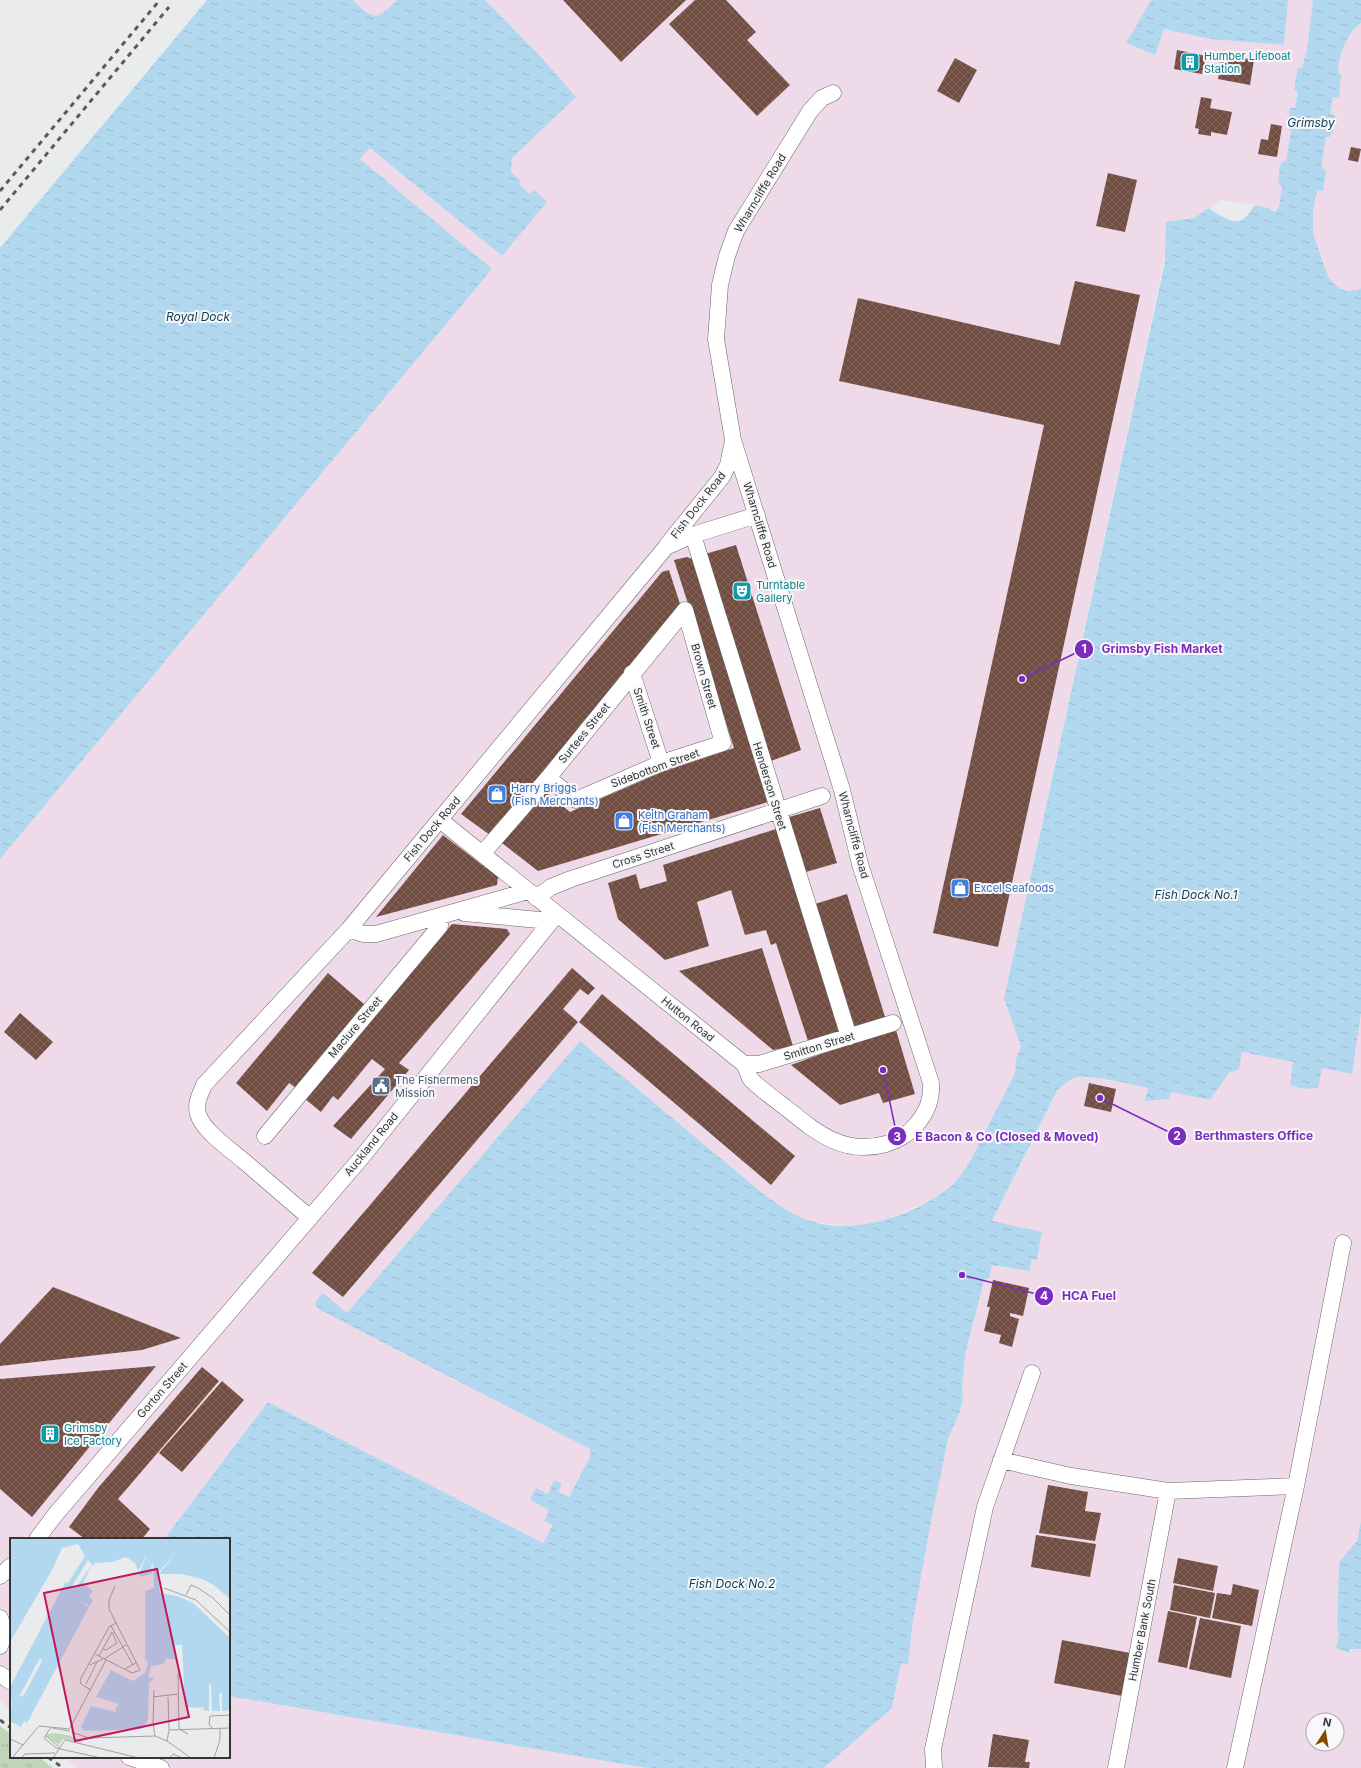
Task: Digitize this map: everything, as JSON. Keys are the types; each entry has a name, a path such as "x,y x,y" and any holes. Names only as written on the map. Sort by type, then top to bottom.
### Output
{"street":[{"name":"Wharncliffe Road","path":"834,93 822,98 810,111 736,231 727,256 720,285 716,339 733,440 842,790 860,864 927,1068 932,1093"},
{"name":"Fish Dock Road","path":"310,1218 218,1140 201,1120 198,1116 196,1106 198,1097 204,1085 349,929 666,546 722,476 728,465 733,440"},
{"name":"Fish Dock Road","path":"666,546 693,535 757,515"},
{"name":"Henderson Street","path":"693,535 778,811 850,1037"},
{"name":"Surtees Street","path":"482,854 548,778 632,673 685,610"},
{"name":"Brown Street","path":"685,610 723,743"},
{"name":"Smith Street","path":"632,673 661,763"},
{"name":"Sidebottom Street","path":"548,778 576,800 661,763 723,743"},
{"name":"Cross Street","path":"349,929 364,934 376,934 448,914 532,894 571,879 822,796"},
{"name":"Hutton Road","path":"440,820 532,894 553,917 744,1064 751,1079 816,1132 844,1145 862,1148 878,1146 902,1137 912,1130 922,1118 928,1107 932,1093"},
{"name":"Cross Street","path":"448,914 553,917"},
{"name":"Maclure Street","path":"265,1136 440,926 448,914"},
{"name":"Auckland Road","path":"211,1334 362,1157 553,917"},
{"name":"Smitton Street","path":"744,1064 759,1064 893,1023"},
{"path":"1235,1768 1296,1486 1343,1243"},
{"name":"Gorton Street","path":"38,1538 55,1515 211,1334"},
{"path":"934,1768 936,1735 981,1522 1032,1373"},
{"path":"1001,1460 1071,1476 1168,1491 1296,1486"},
{"name":"Humber Bank South","path":"1116,1768 1168,1491"},
{"path":"0,1576 10,1567"},
{"path":"0,1674 10,1681"},
{"path":"132,1758 161,1768"}],"shaded area":[{"path":"353,0 397,0 386,12 376,17 371,16"},
{"path":"485,0 1151,0 1126,43 1155,55 1164,29 1211,39 1284,45 1288,0 1313,0 1307,49 1302,68 1298,67 1298,92 1295,107 1290,108 1288,123 1289,130 1292,131 1286,161 1283,161 1280,165 1278,184 1282,185 1279,207 1275,212 1263,206 1221,200 1194,218 1166,252 1004,999 1021,1046 1016,1059 1015,1073 969,1163 961,1175 945,1191 929,1201 882,1221 848,1226 813,1222 797,1216 778,1205 761,1192 580,1041 347,1313 323,1293 315,1302 318,1309 591,1449 591,1455 569,1497 558,1492 530,1500 549,1510 553,1525 544,1543 268,1402 165,1538 10,1538 10,1709 0,1701 0,859 491,269 360,159 370,148 502,256 534,190 530,194 519,184 521,181 511,172 512,158 575,97 542,58"},
{"path":"1361,23 1361,288 1356,291 1350,291 1349,293 1337,288 1328,277 1313,233 1312,221 1326,137 1330,137 1333,130 1335,115 1330,114 1333,97 1339,97 1341,81 1338,73 1340,59 1346,40"},
{"path":"1361,1013 1361,1521 1357,1541 1339,1562 1337,1629 1339,1633 1336,1647 1349,1653 1349,1648 1361,1649 1361,1768 824,1768 892,1708 901,1663 908,1664 913,1621 931,1522 948,1439 960,1412 963,1397 962,1387 965,1355 984,1280 989,1277 991,1265 1028,1271 1032,1258 1037,1260 1042,1232 992,1222 1057,1092 1066,1082 1075,1077 1091,1077 1148,1088 1146,1101 1170,1092 1210,1100 1230,1073 1236,1069 1241,1052 1352,1074"},
{"path":"230,1696 646,1768 77,1768 65,1758 230,1758"}],"green space":[{"path":"0,1726 10,1733 10,1758 40,1758 53,1768 0,1768"}],"water":[{"name":"Royal Dock","path":"207,0 353,0 366,12 375,16 384,12 397,0 485,0 542,58 576,97 512,158 511,172 521,181 519,184 530,194 534,190 547,202 502,256 370,148 360,159 492,269 0,859 0,248"},
{"path":"1151,0 1288,0 1284,45 1211,39 1164,29 1155,55 1126,43"},
{"path":"1313,0 1361,0 1361,23 1347,39 1340,59 1338,73 1341,74 1339,98 1333,97 1330,114 1335,115 1333,130 1330,137 1326,137 1321,168 1325,169 1326,173 1323,191 1317,191 1313,212 1313,233 1328,277 1342,290 1349,292 1356,291 1361,288 1361,1013 1352,1074 1322,1068 1318,1088 1304,1089 1290,1085 1293,1062 1242,1052 1239,1069 1229,1073 1210,1100 1171,1092 1169,1099 1145,1101 1148,1088 1088,1077 1074,1078 1057,1091 992,1221 1042,1232 1037,1260 1032,1259 1029,1271 992,1265 989,1278 984,1280 965,1355 962,1387 963,1397 960,1412 948,1439 931,1522 913,1621 908,1664 901,1663 892,1708 824,1768 646,1768 230,1696 230,1538 165,1538 268,1402 543,1543 553,1525 544,1521 549,1510 530,1500 536,1488 548,1494 554,1480 562,1484 558,1492 569,1497 591,1455 590,1449 318,1309 315,1302 323,1293 347,1313 580,1041 761,1192 786,1210 807,1220 831,1225 849,1226 868,1224 906,1213 939,1195 953,1184 969,1163 1015,1073 1016,1059 1021,1046 1004,999 1165,262 1166,222 1194,218 1209,208 1225,218 1234,221 1246,218 1255,205 1268,208 1275,212 1279,207 1282,186 1278,184 1280,165 1283,161 1286,161 1291,131 1289,130 1288,123 1290,108 1295,107 1298,92 1294,90 1298,67 1302,68 1307,49"},
{"path":"1361,1521 1361,1649 1349,1649 1349,1653 1336,1648 1339,1633 1337,1629 1339,1562 1357,1541"}],"building":[{"path":"563,0 686,0 621,62"},
{"path":"695,0 726,0 756,32 747,40 790,85 757,116 669,24"},
{"name":"Humber Lifeboat Station","path":"1177,50 1206,56 1202,74 1174,69"},
{"path":"1222,54 1254,60 1250,85 1218,79"},
{"path":"955,58 977,70 959,103 937,91"},
{"path":"1201,97 1212,99 1210,108 1232,112 1227,135 1211,132 1211,136 1198,134 1199,129 1195,128"},
{"path":"1271,124 1282,126 1277,157 1258,154 1261,139 1268,140"},
{"path":"1351,147 1361,149 1358,162 1348,160"},
{"path":"1108,173 1137,180 1125,232 1096,226"},
{"path":"1075,281 1140,295 998,947 933,933 1044,425 839,381 858,298 1060,345"},
{"path":"736,545 801,750 771,761 705,554"},
{"path":"687,557 692,559 768,802 538,871 502,843 544,791 570,812 662,772 734,748 674,560"},
{"path":"669,570 681,607 490,835 461,814 662,572"},
{"path":"820,808 837,863 806,872 789,817"},
{"path":"776,829 840,1032 808,1041 776,943 771,945 766,930 745,935 731,890 697,902 709,946 665,960 618,919 608,883 636,874 640,889 667,881 663,865"},
{"path":"443,835 498,877 497,885 376,917"},
{"path":"847,894 885,1017 855,1028 815,904"},
{"path":"452,924 507,929 510,934 399,1063 409,1070 351,1139 333,1126 385,1069 372,1059 338,1100 333,1096 321,1112 305,1099"},
{"path":"762,948 793,1046 773,1050 679,971"},
{"path":"572,968 595,988 588,995 580,989 563,1009 578,1022 343,1297 312,1273"},
{"path":"328,973 365,1005 296,1088 289,1083 267,1111 236,1083"},
{"path":"602,994 795,1156 771,1185 579,1022"},
{"path":"20,1013 53,1042 36,1060 4,1032"},
{"path":"896,1030 915,1094 883,1103 879,1093 840,1105 791,1065 829,1051"},
{"path":"1089,1083 1116,1089 1111,1112 1084,1106"},
{"path":"993,1280 1029,1288 1023,1316 1010,1313 1010,1316 1019,1319 1012,1347 999,1343 1001,1335 984,1331 990,1307 987,1307"},
{"path":"53,1287 181,1338 142,1350 0,1366 0,1344"},
{"name":"Grimsby Ice Factory","path":"156,1366 32,1517 0,1489 0,1379"},
{"path":"202,1367 219,1381 118,1499 150,1529 143,1538 84,1538 69,1527 98,1488"},
{"path":"222,1381 244,1400 182,1472 159,1453"},
{"path":"1048,1485 1088,1492 1085,1511 1101,1513 1095,1541 1039,1533"},
{"path":"1036,1535 1096,1544 1090,1577 1031,1567"},
{"path":"1178,1558 1218,1566 1213,1591 1173,1583"},
{"path":"1233,1584 1259,1590 1252,1626 1212,1618 1217,1593 1231,1595"},
{"path":"1174,1585 1215,1593 1210,1618 1170,1610"},
{"path":"1168,1611 1197,1617 1187,1668 1158,1662"},
{"path":"1200,1618 1241,1626 1231,1678 1189,1669"},
{"path":"1062,1640 1130,1653 1122,1696 1054,1683"},
{"path":"993,1734 1029,1740 1025,1762 1030,1762 1029,1768 988,1767"}],"railway":[{"path":"0,191 159,1"},
{"path":"0,210 169,7"},
{"path":"0,1720 10,1727"},
{"path":"49,1758 63,1768"}],"place":[{"name":"Humber Lifeboat Station","path":"1190,62"},
{"name":"Turntable Gallery","path":"742,591"},
{"name":"Grimsby Fish Market","path":"1022,679"},
{"name":"Harry Briggs (Fish Merchants)","path":"497,794"},
{"name":"Keith Graham (Fish Merchants)","path":"624,821"},
{"name":"Excel Seafoods","path":"960,888"},
{"name":"E Bacon & Co (Closed & Moved)","path":"883,1070"},
{"name":"The Fishermens Mission","path":"381,1086"},
{"name":"Berthmasters Office","path":"1100,1098"},
{"name":"HCA Fuel","path":"962,1275"},
{"name":"Grimsby Ice Factory","path":"50,1434"}],"water label":[{"name":"Grimsby","path":"1311,122"},
{"name":"Fish Dock No.1","path":"1196,894"},
{"name":"Fish Dock No.2","path":"732,1583"}]}
